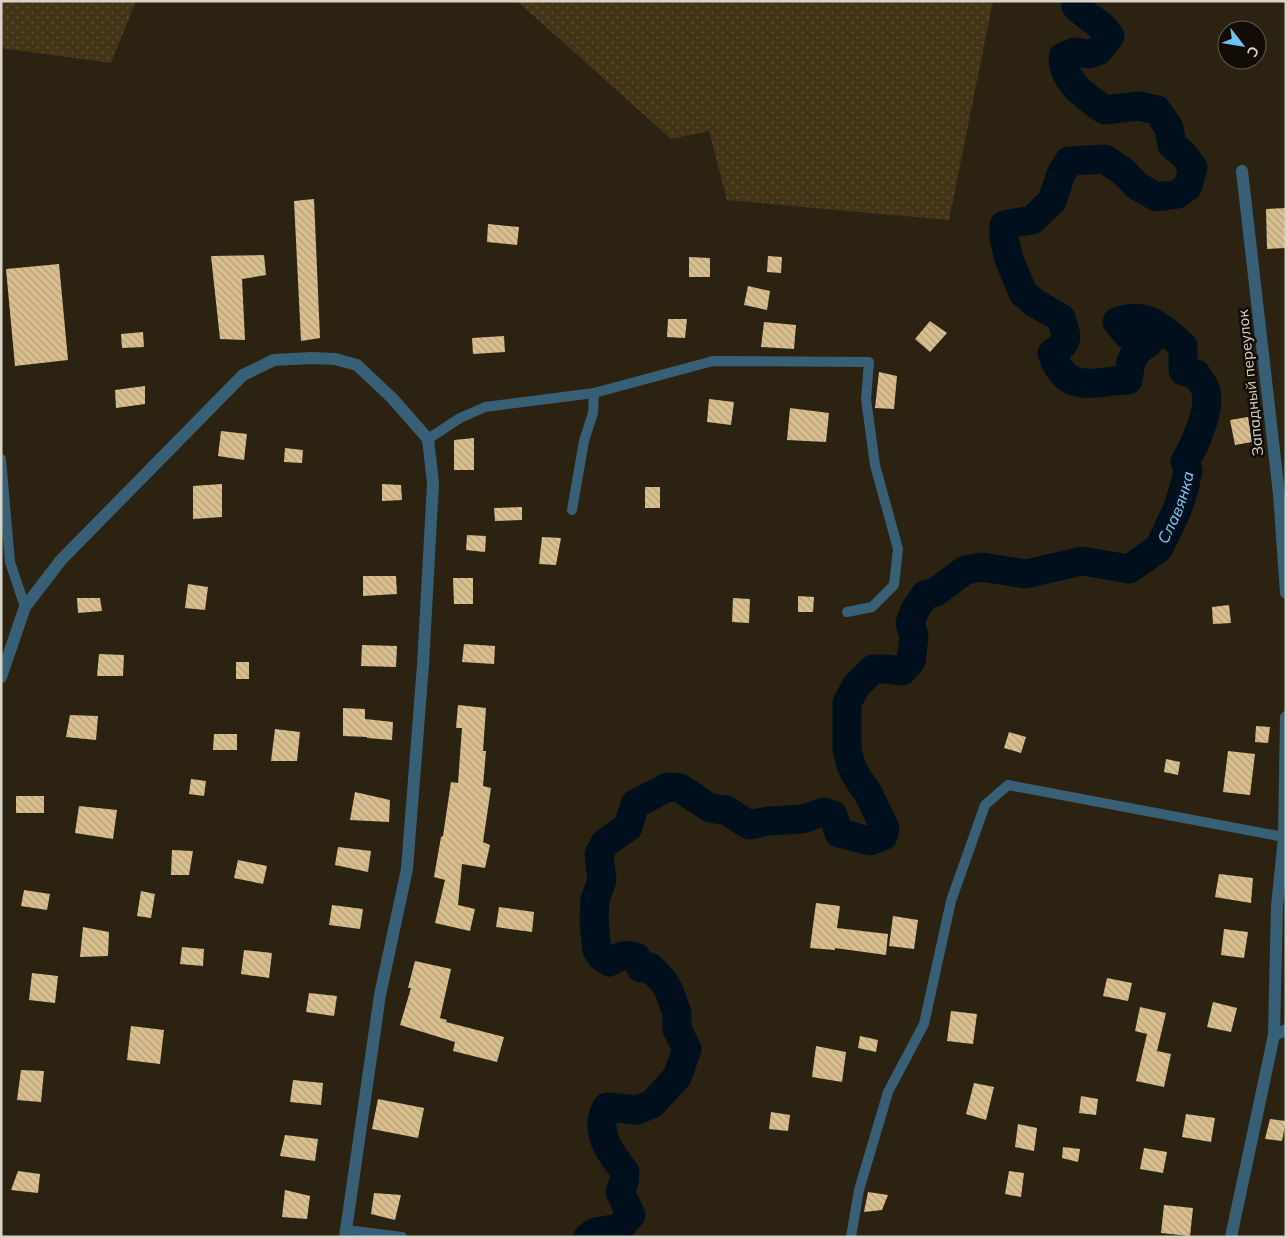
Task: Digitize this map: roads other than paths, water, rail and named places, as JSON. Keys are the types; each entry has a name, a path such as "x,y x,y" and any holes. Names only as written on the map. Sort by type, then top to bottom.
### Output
{"street":[{"name":"Западный переулок","path":"1242,171 1279,494 1286,593"},
{"path":"1,677 25,607 61,560 243,375 274,360 335,359 357,364 393,399 428,439 433,483 423,665 407,869 380,995 345,1233"},
{"path":"1231,1237 1280,1032 1277,906 1284,837 1286,717"}],"lane":[{"path":"428,439 460,418 485,408 594,393 713,361 869,362 866,399 875,465 898,549 894,585 872,607 847,612"},
{"path":"572,510 584,441 593,413 594,393"},
{"path":"1,459 10,562 25,607"},
{"path":"851,1237 859,1190 888,1092 924,1024 951,902 985,805 1008,784 1284,837"},
{"path":"345,1233 402,1237"}],"waterway":[{"name":"Славянка","path":"588,1237 595,1232 619,1228 631,1215 620,1192 625,1172 609,1149 603,1133 603,1116 607,1107 637,1110 652,1104 677,1077 687,1049 677,1029 677,1013 664,982 650,967 641,968 636,957 619,957 609,962 597,950 594,921 595,900 602,880 599,854 605,843 628,827 635,804 668,787 680,788 710,808 726,810 749,825 768,821 802,819 824,812 833,815 839,833 870,841 883,836 885,828 867,791 851,765 847,750 847,703 856,686 873,669 902,671 911,661 914,636 910,623 915,610 925,595 936,592 965,570 982,567 1026,574 1082,561 1129,569 1159,548 1177,510 1188,470 1185,462 1201,428 1207,399 1205,389 1196,374 1183,371 1183,346 1161,327 1145,320 1137,318 1117,322 1127,334 1149,342 1135,354 1128,380 1093,383 1073,381 1065,376 1058,367 1052,353 1062,346 1066,338 1061,318 1035,303 1023,293 1009,259 1004,238 1004,225 1032,220 1052,201 1061,174 1069,161 1105,159 1125,173 1137,186 1157,197 1178,194 1188,186 1193,167 1183,154 1172,145 1169,128 1157,110 1139,106 1105,110 1090,100 1071,81 1064,66 1063,57 1075,52 1089,54 1098,51 1110,36 1103,27 1076,6 1078,1"}]}
